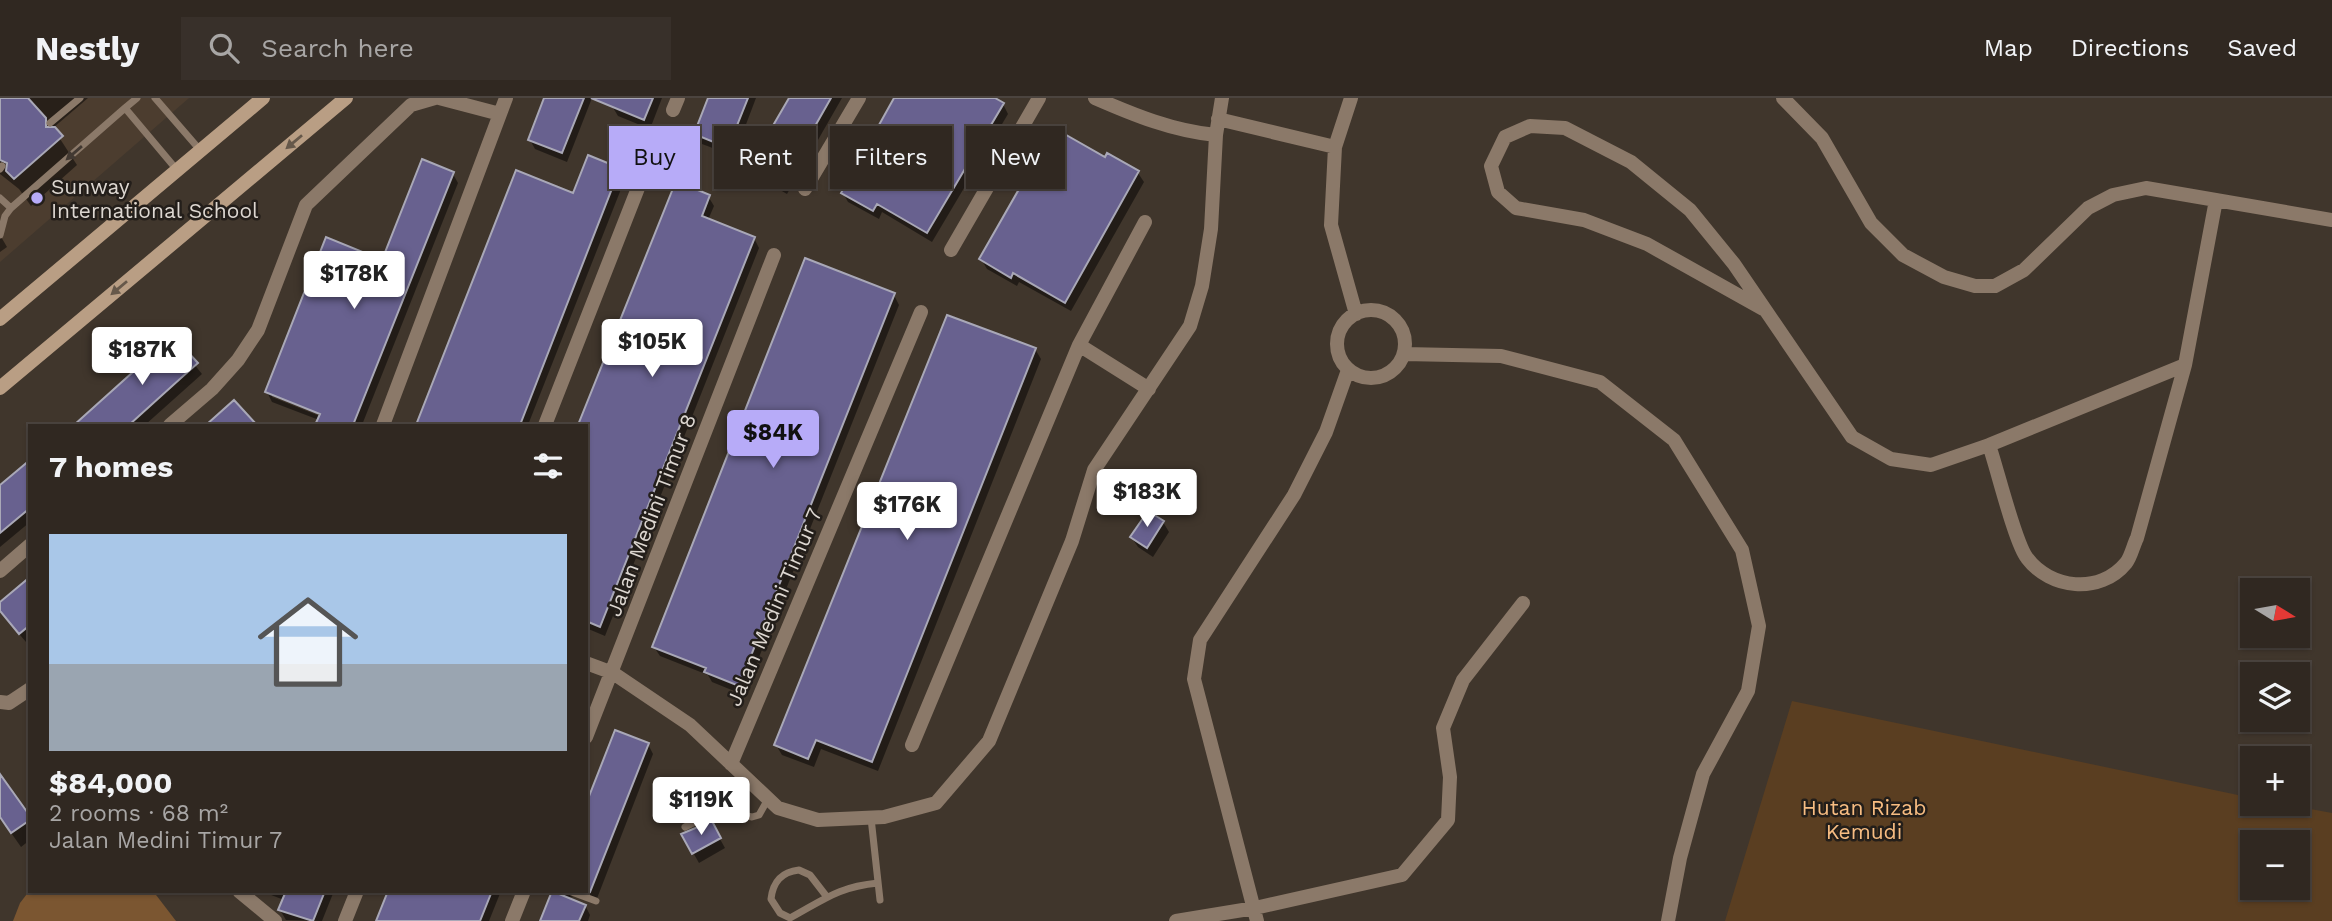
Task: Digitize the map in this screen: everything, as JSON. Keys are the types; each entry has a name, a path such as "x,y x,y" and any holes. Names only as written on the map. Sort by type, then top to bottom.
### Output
{"street":[{"path":"0,319 263,98"},
{"path":"0,388 346,98"},
{"path":"171,424 212,389 238,360 258,330 306,205 411,105 437,98 500,114"},
{"path":"383,424 506,98"},
{"path":"816,170 859,98"},
{"path":"951,250 1040,98"},
{"path":"1095,98 1136,116 1193,133 1216,135"},
{"path":"588,664 613,673 690,725 778,807 818,820 884,817 936,803 989,741 1072,541 1094,470 1190,326 1202,286 1211,229 1216,135 1222,98"},
{"path":"1351,98 1335,147 1331,225 1356,314"},
{"path":"1783,98 1822,138 1871,223 1903,255 1944,277 1975,286 1995,286 2024,270 2088,208 2113,195 2146,188 2332,220"},
{"path":"1218,119 1335,147"},
{"path":"1763,309 1647,244 1584,220 1516,208 1498,192 1491,166 1506,137 1530,126 1565,128 1631,162 1690,210 1734,264 1853,437 1891,459 1931,465 1989,445 2185,365"},
{"path":"545,424 638,189"},
{"path":"1989,445 2025,556 2043,576 2088,586 2108,579 2127,562 2137,538 2185,365 2216,200"},
{"path":"912,745 1079,345 1145,222"},
{"name":"Jalan Medini Timur 8","path":"588,732 774,255"},
{"path":"1368,310 1381,312 1393,318 1401,328 1404,354 1397,366 1387,375 1373,379 1360,377 1348,370 1339,356 1338,340 1343,325 1356,314 1368,310"},
{"name":"Jalan Medini Timur 7","path":"731,764 921,312"},
{"path":"1079,345 1149,389"},
{"path":"1404,354 1501,356 1600,382 1674,440 1742,550 1759,626 1748,691 1703,774 1680,858 1668,921"},
{"path":"1256,914 1194,678 1200,640 1294,495 1326,432 1348,370"},
{"path":"0,571 28,547"},
{"path":"1176,921 1256,914 1402,875 1448,820 1450,777 1443,729 1463,680 1523,603"},
{"path":"0,702 9,703 28,691"},
{"path":"241,893 275,921"},
{"path":"345,921 356,893"},
{"path":"512,921 523,893"}],"lane":[{"path":"50,122 80,98"},
{"path":"0,235 5,216 11,208 137,98"},
{"path":"155,98 200,150"},
{"path":"125,108 177,170"},
{"path":"0,198 11,208"},
{"path":"685,827 719,810 752,817 759,815 768,799"},
{"path":"871,818 880,901"},
{"path":"827,897 810,875 799,870 780,877 772,886 771,900 780,914 790,918 843,888 878,883"},
{"path":"574,893 596,901"}],"shaded area":[{"name":"Sunway International School","path":"0,98 189,98 0,262"},
{"path":"28,893 155,893 176,921 13,921 20,903"}],"green space":[{"name":"Hutan Rizab Kemudi","path":"1792,701 2240,795 2240,816 2310,816 2310,809 2332,813 2332,921 1725,921"}],"building":[{"path":"0,98 28,98 46,118 46,127 55,127 63,136 14,179 6,171 7,163 0,160"},
{"path":"544,98 584,98 562,153 528,140"},
{"path":"591,98 653,98 644,120"},
{"path":"708,98 748,98 737,126 714,126 714,142 700,136 700,126 697,126"},
{"path":"789,98 831,98 815,126 773,126"},
{"path":"894,98 995,98 1004,103 990,126 966,126 966,167 927,233 877,204 873,211 841,193 843,189 952,189 952,126 878,126"},
{"path":"1065,134 1105,157 1107,153 1139,171 1065,303 1013,273 1011,278 979,259 1019,189 1065,189"},
{"path":"588,155 609,164 609,189 612,189 520,424 416,424 516,170 573,193"},
{"path":"422,159 454,172 353,424 315,424 320,414 265,392 326,237 382,260"},
{"path":"673,189 695,189 710,195 702,216 755,237 600,627 588,622 588,424 578,424"},
{"path":"805,258 895,293 739,686 704,672 706,668 652,647"},
{"path":"947,315 1036,348 872,762 816,740 808,759 774,745"},
{"path":"173,336 198,363 130,424 75,424"},
{"path":"234,400 256,424 207,424"},
{"path":"28,462 28,510 0,533 0,485"},
{"path":"1148,511 1164,521 1147,548 1130,537"},
{"path":"28,579 28,627 19,634 0,611 0,602"},
{"path":"615,730 649,743 590,892 588,892 588,799"},
{"path":"0,774 28,813 28,821 11,833 0,817"},
{"path":"712,821 721,838 692,854 681,834"},
{"path":"285,893 324,893 313,921 278,910"},
{"path":"387,893 491,893 480,921 376,921"},
{"path":"551,893 586,905 579,921 540,921"}],"place":[{"name":"Sunway International School","path":"37,198"}]}
